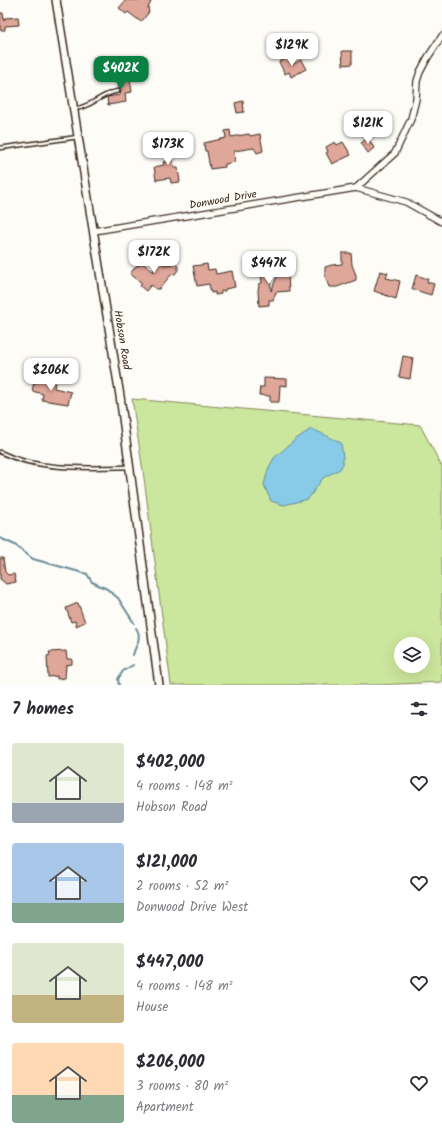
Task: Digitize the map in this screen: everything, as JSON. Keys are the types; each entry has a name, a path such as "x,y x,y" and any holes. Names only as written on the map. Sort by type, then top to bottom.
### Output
{"main road":[{"name":"Hobson Road","path":"56,0 94,231 159,685"}],"street":[{"path":"356,188 395,153 411,119 416,99 417,81 420,72 442,36"},
{"path":"356,188 406,202 442,222"},
{"name":"Donwood Drive","path":"94,231 356,188"}],"lane":[{"path":"73,109 89,106 106,94 118,91"},
{"path":"0,148 78,137"},
{"path":"0,452 10,457 42,464 90,468 129,467"}],"green space":[{"path":"132,399 420,425 442,467 442,682 377,685 171,685 144,478"}],"water":[{"path":"311,429 341,443 343,464 340,469 323,478 308,499 284,505 271,501 264,485 268,469 274,458 296,439"}],"building":[{"path":"126,0 148,0 151,2 148,8 149,12 141,22 128,12 126,14 119,8"},
{"path":"0,13 3,13 4,21 5,18 18,17 19,25 5,26 5,30 0,30"},
{"path":"342,51 352,51 352,64 343,65"},
{"path":"290,57 293,64 301,60 306,69 291,77 289,72 285,74 279,62"},
{"path":"129,73 132,92 125,93 126,102 108,105 107,97 120,95 121,91 119,88 117,75"},
{"path":"243,101 244,112 237,113 235,103"},
{"path":"230,130 231,137 260,134 263,151 257,153 254,148 234,151 235,162 225,164 225,167 210,169 204,143 226,138 225,131"},
{"path":"368,138 374,148 368,153 361,143"},
{"path":"170,139 174,168 178,168 180,182 171,183 170,178 156,180 154,167 164,165 163,162 167,162 162,140"},
{"path":"335,142 337,145 343,142 351,155 332,164 326,153 328,152 326,147"},
{"path":"342,253 351,253 352,265 356,275 356,280 337,287 329,287 325,276 325,267 342,264"},
{"path":"162,258 163,265 174,264 178,266 178,270 175,274 171,275 159,289 156,289 151,285 146,291 140,286 142,283 130,274 136,266 142,263 154,272 153,260"},
{"path":"250,263 257,263 257,266 270,271 271,291 278,274 288,274 289,291 276,292 273,300 269,300 269,305 259,306 258,291 259,284 262,283 261,272 249,272"},
{"path":"207,264 208,270 215,269 216,274 232,271 235,287 225,289 225,291 221,291 221,294 215,295 215,292 211,293 209,284 197,286 193,266"},
{"path":"380,271 388,273 386,278 400,281 396,299 374,291"},
{"path":"416,275 428,279 427,282 434,284 431,295 412,289"},
{"path":"403,356 413,358 410,379 399,377"},
{"path":"38,376 46,378 45,381 55,383 54,388 71,392 68,404 42,400 43,394 32,391 34,382 36,383"},
{"path":"264,378 287,379 287,386 280,385 279,402 270,402 270,396 259,395 260,387 264,387"},
{"path":"0,558 3,558 5,572 8,575 14,574 16,582 6,584 0,579"},
{"path":"78,603 85,622 76,626 75,621 71,622 66,608"},
{"path":"66,651 67,659 72,659 72,664 66,665 65,678 57,679 57,676 48,677 47,656 50,655 49,652"}],"waterway":[{"path":"0,538 15,545 33,559 87,574 92,582 107,589 118,598 134,623"},
{"path":"133,655 139,639 136,628"},
{"path":"119,685 118,679 123,671 133,665"}]}
